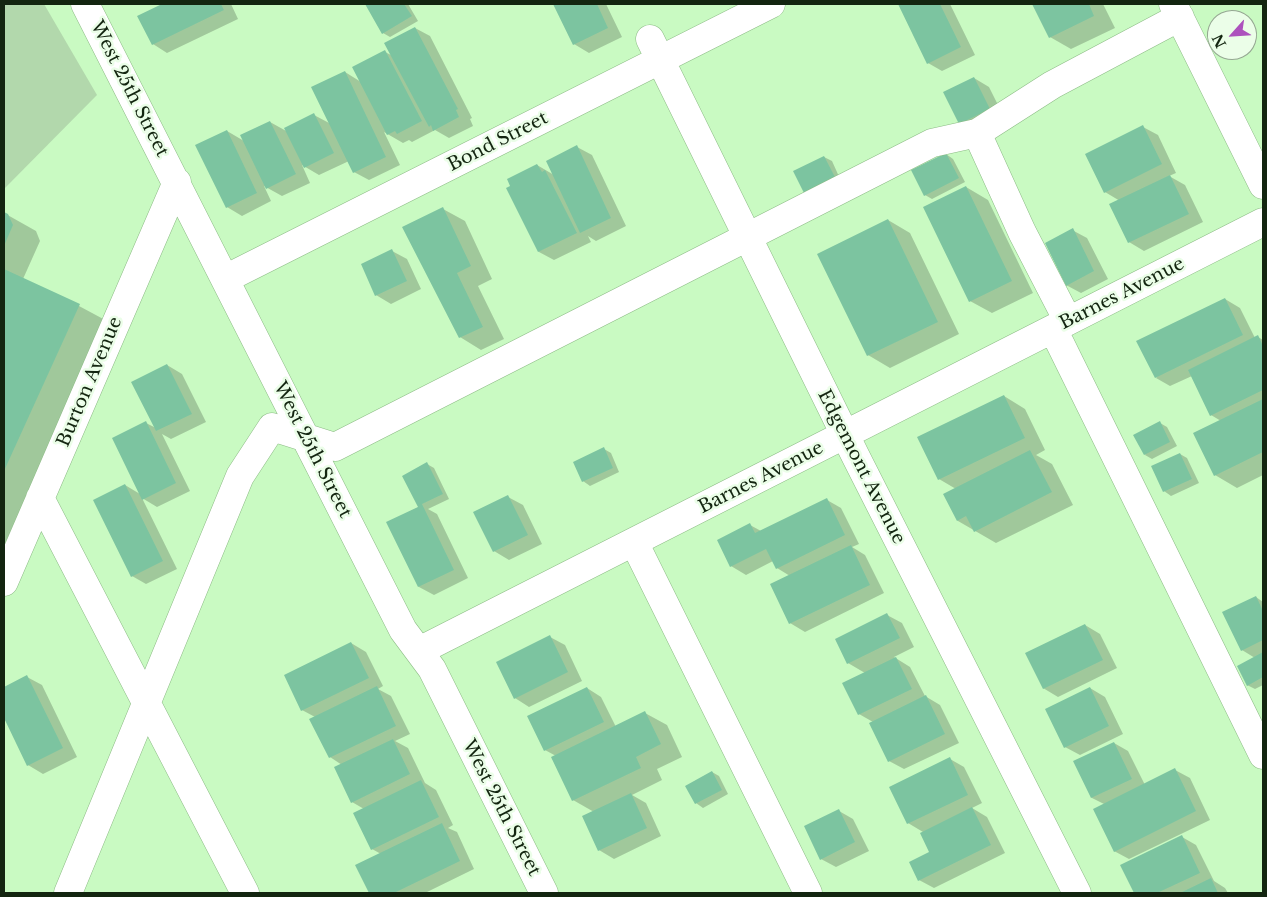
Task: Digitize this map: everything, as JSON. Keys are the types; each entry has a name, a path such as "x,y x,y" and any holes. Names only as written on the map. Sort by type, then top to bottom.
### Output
{"street":[{"name":"West 25th Street","path":"85,4 403,630 432,669 544,893"},
{"name":"Bond Street","path":"225,279 656,50 770,4"},
{"path":"68,893 240,476 272,427 335,447 746,236 932,143 977,133 1052,85 1177,10 1263,185"},
{"name":"Edgemont Avenue","path":"656,50 845,435 1077,893"},
{"path":"977,133 1022,232 1060,325 1263,755"},
{"name":"Burton Avenue","path":"4,582 177,182"},
{"name":"Barnes Avenue","path":"418,651 1263,222"},
{"path":"40,498 245,893"},
{"path":"634,542 808,893"}],"green space":[{"path":"4,4 44,4 97,95 4,189"}],"building":[{"path":"162,4 221,4 224,10 152,45 137,16"},
{"path":"365,4 404,4 412,16 382,34"},
{"path":"553,4 597,4 608,28 573,45"},
{"path":"898,4 940,4 961,47 927,64"},
{"path":"1032,4 1089,4 1094,16 1049,38"},
{"path":"415,27 458,109 456,110 459,117 433,131 431,125 429,127 384,43"},
{"path":"385,50 422,121 397,134 395,131 387,135 352,67"},
{"path":"345,71 386,157 353,173 311,87"},
{"path":"974,77 990,109 959,124 943,92"},
{"path":"314,113 334,153 304,168 284,128"},
{"path":"270,121 296,174 266,189 240,135"},
{"path":"1143,125 1162,164 1104,193 1085,154"},
{"path":"227,130 257,193 226,208 195,145"},
{"path":"577,145 611,218 580,233 546,161"},
{"path":"946,153 959,178 924,196 911,170"},
{"path":"824,156 835,177 804,193 793,171"},
{"path":"537,164 542,172 545,170 577,233 538,252 506,188 510,186 507,179"},
{"path":"1170,175 1189,214 1128,243 1109,204"},
{"path":"966,186 1012,281 969,302 923,207"},
{"path":"443,207 471,266 457,273 483,327 459,338 402,227"},
{"path":"4,212 8,214 13,225 4,246"},
{"path":"888,219 938,322 867,356 817,254"},
{"path":"1073,228 1094,271 1066,286 1045,243"},
{"path":"392,249 407,281 375,296 361,264"},
{"path":"4,269 80,304 4,471"},
{"path":"1225,298 1243,335 1155,378 1136,341"},
{"path":"1258,335 1263,346 1263,390 1210,416 1188,370"},
{"path":"167,364 192,414 156,431 131,382"},
{"path":"1004,395 1025,438 938,480 917,437"},
{"path":"1263,399 1263,452 1214,476 1193,433"},
{"path":"146,421 176,483 142,500 112,438"},
{"path":"1160,421 1170,442 1144,455 1133,435"},
{"path":"604,447 613,468 582,482 573,462"},
{"path":"1030,450 1052,492 974,532 966,516 957,521 943,494"},
{"path":"1180,453 1192,479 1163,492 1151,466"},
{"path":"427,462 443,494 422,504 454,570 418,587 386,522 418,507 402,476"},
{"path":"125,484 163,561 131,577 93,500"},
{"path":"508,495 528,535 493,552 473,512"},
{"path":"827,498 845,535 776,569 766,549 730,567 717,540 750,523 755,533"},
{"path":"851,545 870,585 789,624 770,584"},
{"path":"1256,596 1263,611 1263,640 1241,651 1222,612"},
{"path":"887,613 900,638 847,664 835,639"},
{"path":"1085,624 1103,660 1043,689 1025,653"},
{"path":"550,635 568,672 514,699 496,662"},
{"path":"351,642 369,678 301,711 284,675"},
{"path":"1263,652 1263,677 1247,686 1237,666"},
{"path":"896,657 912,689 858,715 842,683"},
{"path":"27,675 63,748 27,766 4,718 4,687"},
{"path":"377,686 396,726 329,758 309,719"},
{"path":"587,687 604,722 544,751 527,716"},
{"path":"1090,687 1109,726 1064,748 1045,709"},
{"path":"926,695 945,734 888,762 869,723"},
{"path":"645,711 661,744 636,757 641,768 572,801 551,757"},
{"path":"393,739 410,774 351,803 334,767"},
{"path":"1114,742 1132,779 1091,798 1073,761"},
{"path":"950,757 968,795 907,824 889,787"},
{"path":"1175,768 1196,811 1114,852 1093,809"},
{"path":"712,771 722,790 695,804 685,786"},
{"path":"421,780 439,817 371,850 353,813"},
{"path":"631,793 647,828 598,851 582,816"},
{"path":"972,807 991,845 918,881 909,862 929,852 920,833"},
{"path":"839,809 855,842 820,860 804,826"},
{"path":"442,823 460,861 394,893 369,893 355,865"},
{"path":"1182,835 1200,873 1157,893 1134,893 1120,865"},
{"path":"1211,878 1218,893 1180,893"}]}
